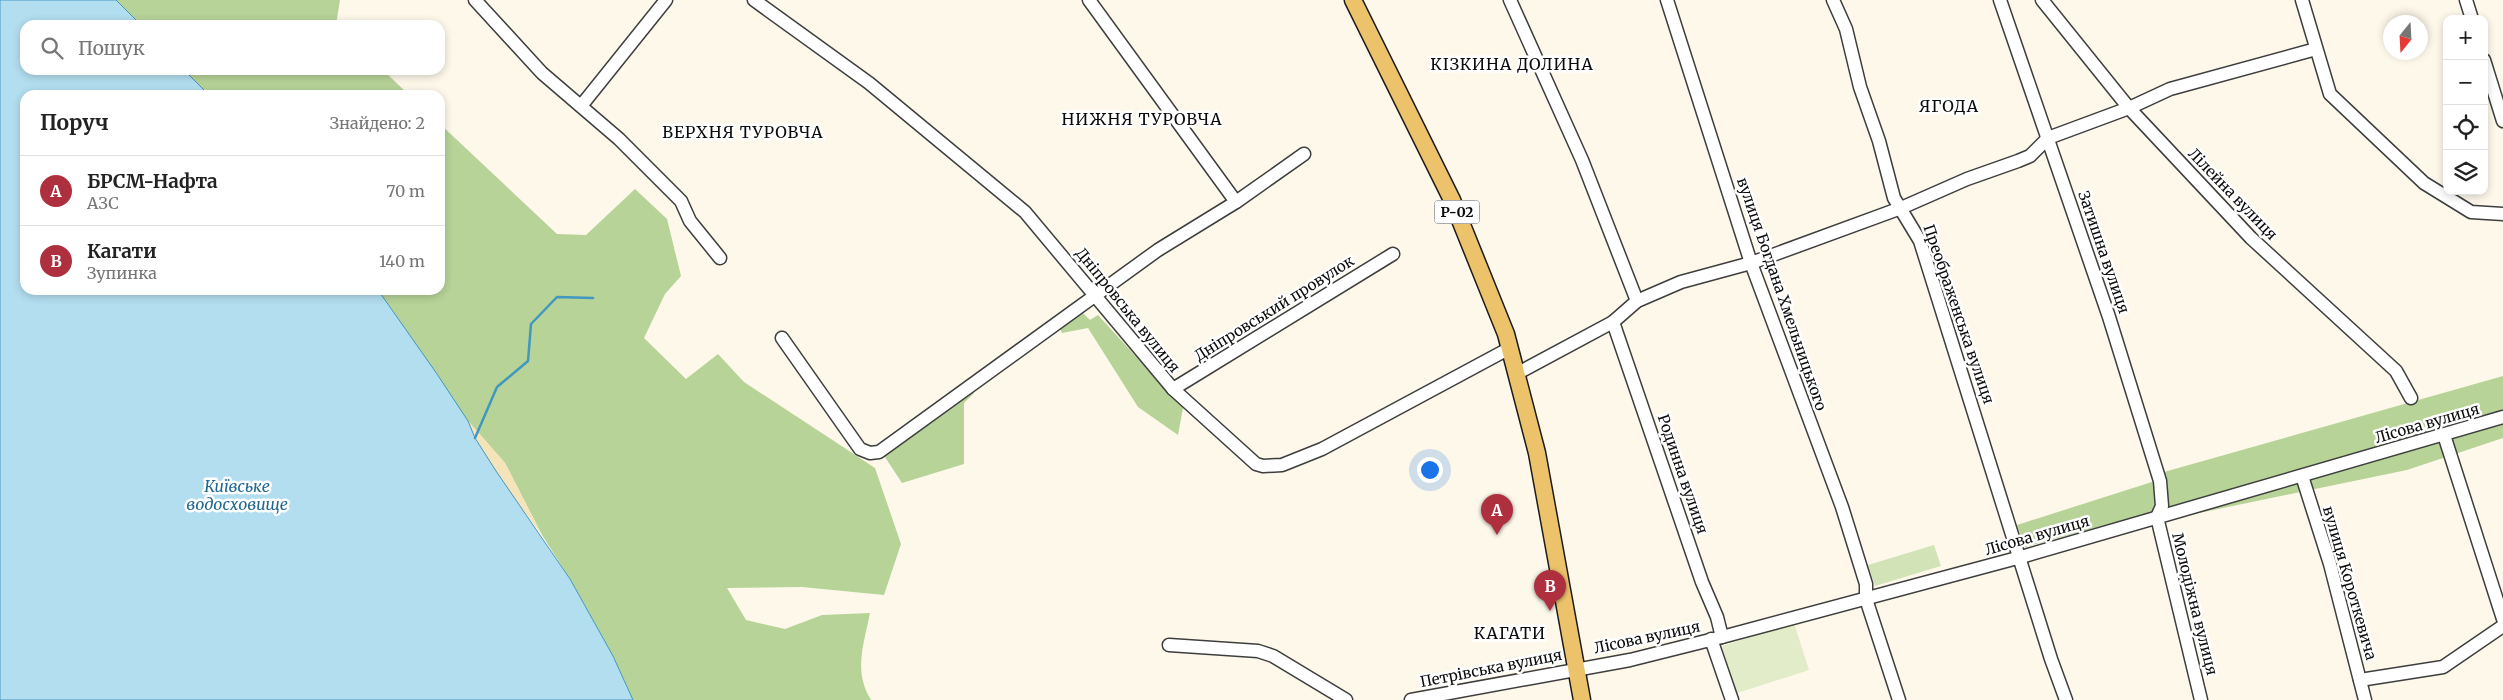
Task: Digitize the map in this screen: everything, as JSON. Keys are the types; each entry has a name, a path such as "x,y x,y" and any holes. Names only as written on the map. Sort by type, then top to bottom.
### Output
{"main road":[{"name":"Р-02","path":"1353,0 1452,200 1498,309 1518,373 1537,452 1582,700"}],"street":[{"path":"475,0 542,73 619,139 681,201 690,221 720,258"},
{"path":"580,106 666,0"},
{"name":"Дніпровська вулиця","path":"754,0 869,83 1025,212 1173,389 1246,457 1263,466 1282,465 1363,428 1510,348"},
{"path":"1089,0 1236,202"},
{"path":"1510,0 1582,160 1637,301"},
{"name":"вулиця Богдана Хмельницького","path":"1668,0 1751,263 1842,506 1866,584 1866,599 1900,700"},
{"name":"Преображенська вулиця","path":"1833,0 1846,29 1860,87 1879,141 1894,198 1920,241 2066,700"},
{"name":"Затишна вулиця","path":"2000,0 2110,317 2160,481 2163,495 2162,506 2156,517"},
{"name":"Лілейна вулиця","path":"2042,0 2129,108 2251,238 2396,371 2411,398"},
{"path":"2302,0 2330,94 2424,183 2471,212 2503,214"},
{"path":"2466,0 2471,15"},
{"path":"1518,373 1613,322 1637,301 1681,282 1751,263 1901,208 1967,178 2030,156 2048,138 2129,108 2170,89 2316,49"},
{"path":"2488,73 2503,121"},
{"path":"782,338 860,449 870,453 879,452 1158,250 1236,202 1304,154"},
{"name":"Дніпровський провулок","path":"1173,389 1393,254"},
{"name":"Родинна вулиця","path":"1613,322 1717,638 1732,700"},
{"name":"Лісова вулиця","path":"1577,665 1630,660 1866,599 2021,557 2503,417"},
{"path":"2444,434 2503,619"},
{"name":"вулиця Короткевича","path":"2302,476 2330,564 2366,700"},
{"name":"Молодіжна вулиця","path":"2156,517 2201,700"},
{"path":"2360,680 2444,667 2503,626"},
{"path":"1169,645 1258,651 1273,656 1346,700"},
{"name":"Петрівська вулиця","path":"1411,700 1448,697 1577,665"}],"green space":[{"path":"116,0 340,0 337,20 136,20"},
{"path":"189,75 388,75 404,90 204,90"},
{"path":"445,129 557,234 586,235 635,189 667,219 681,276 665,294 644,338 686,379 718,354 744,382 875,468 901,544 884,595 802,587 727,588 746,620 785,629 822,615 870,613 861,668 862,679 871,700 633,700 613,656 570,579 542,535 505,463 468,421 381,295 445,295"},
{"path":"1081,311 1090,320 1098,315 1183,408 1178,435 1138,407 1088,328 1062,333 1059,326"},
{"path":"2503,376 2503,438 2407,470 2165,520 2164,472"},
{"path":"973,389 974,393 964,403 964,464 902,483 883,454"},
{"path":"2155,481 2157,502 2153,512 2025,547 2017,525"},
{"path":"1934,545 1941,566 1875,586 1868,565"},
{"path":"1794,623 1809,670 1737,693 1722,646"}],"sand":[{"path":"468,421 505,463 542,535 492,466"}],"water":[{"name":"Київське водосховище","path":"0,0 116,0 136,20 20,20 20,75 189,75 204,90 20,90 20,295 382,295 437,374 468,421 475,438 496,471 570,579 613,656 633,700 0,700"}],"waterway":[{"path":"475,438 497,387 528,361 531,324 557,297 593,298"}],"place":[{"name":"БРСМ-Нафта","path":"1497,535"},
{"name":"Кагати","path":"1550,611"}],"district":[{"name":"КІЗКИНА ДОЛИНА","path":"1512,64"},
{"name":"ЯГОДА","path":"1949,106"},
{"name":"НИЖНЯ ТУРОВЧА","path":"1142,119"},
{"name":"ВЕРХНЯ ТУРОВЧА","path":"743,132"},
{"name":"КАГАТИ","path":"1510,633"}]}
